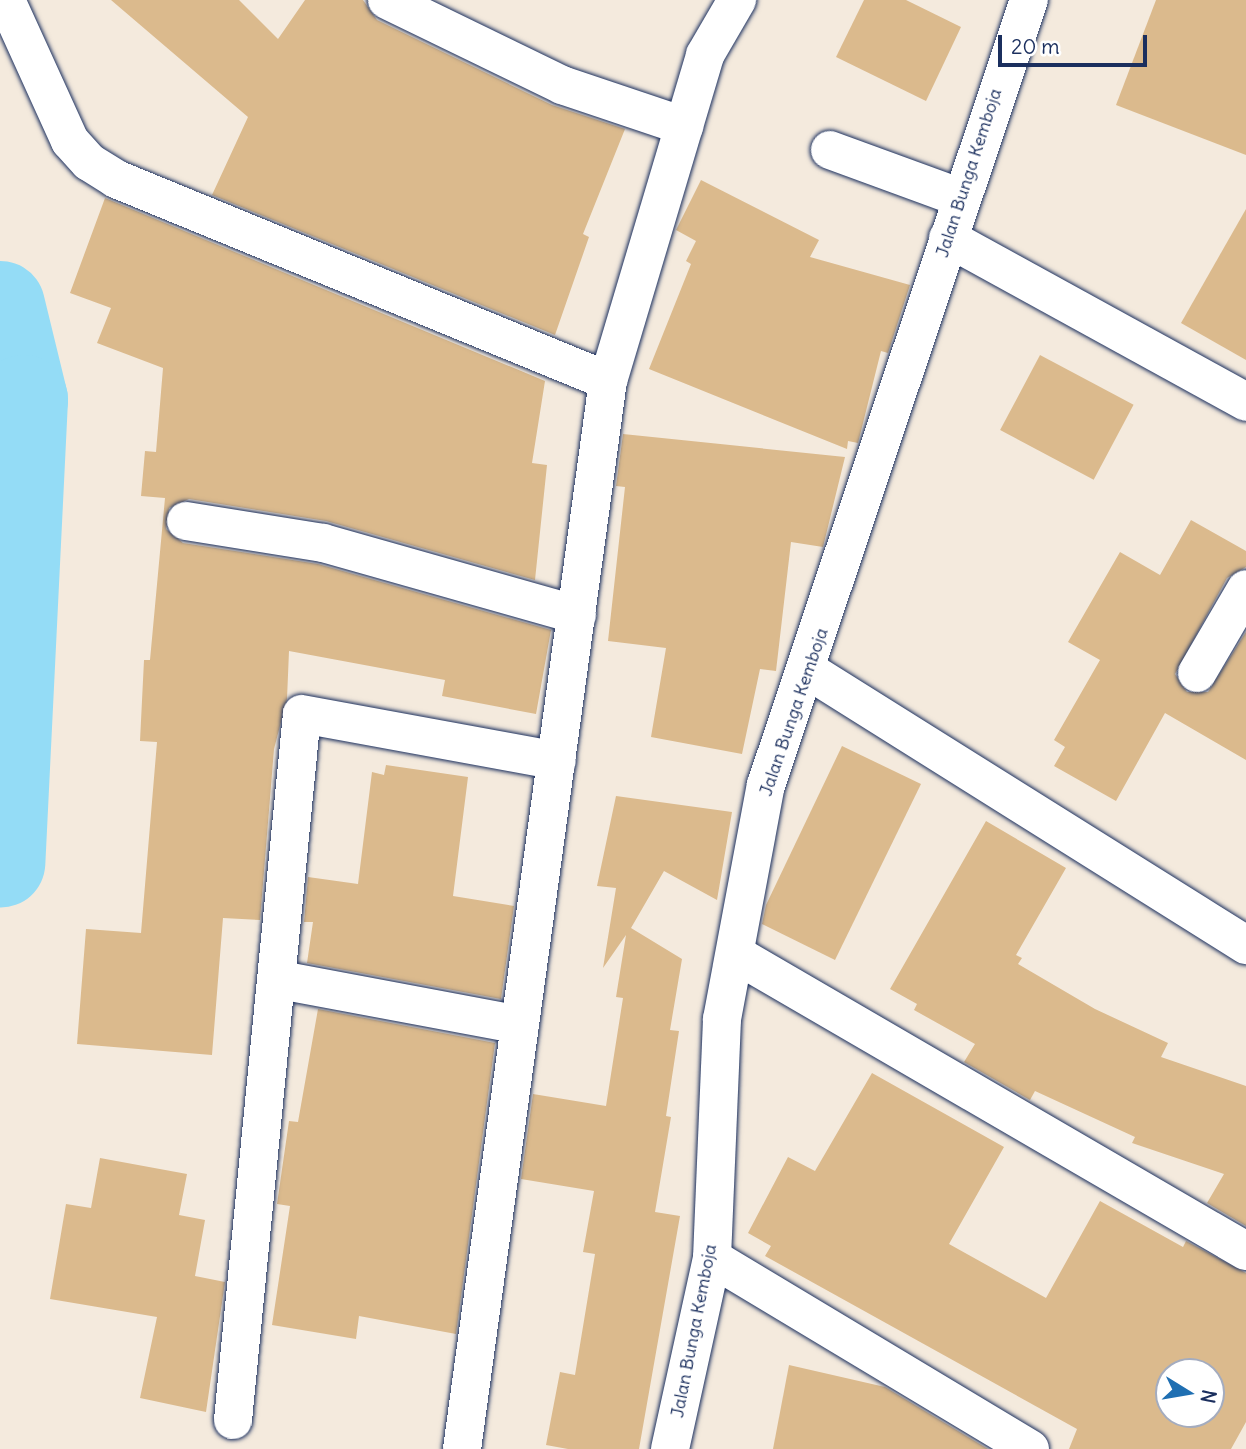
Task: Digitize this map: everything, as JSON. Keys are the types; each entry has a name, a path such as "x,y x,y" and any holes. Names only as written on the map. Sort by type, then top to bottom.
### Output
{"street":[{"path":"387,0 562,85 684,126"},
{"path":"462,1449 608,381 705,55 737,0"},
{"name":"Jalan Bunga Kemboja","path":"670,1449 712,1258 722,1019 766,785 809,671 961,198 1029,0"},
{"path":"17,10 70,141 89,162 116,178 608,381"},
{"path":"830,149 961,198"},
{"path":"948,239 1246,402"},
{"path":"186,521 323,543 576,615"},
{"path":"1197,673 1246,589"},
{"path":"809,671 1246,945"},
{"path":"233,1420 280,980 302,714 556,761"},
{"path":"735,954 1246,1251"},
{"path":"280,980 520,1025"},
{"path":"712,1258 1030,1449"}],"building":[{"path":"111,0 239,0 278,39 305,0 363,0 377,20 552,105 625,129 583,234 589,237 555,335 212,195 248,117"},
{"path":"864,0 906,0 961,27 926,101 836,57"},
{"path":"1156,0 1246,0 1246,155 1116,105"},
{"path":"701,180 819,240 810,257 910,285 888,353 881,351 858,443 848,441 847,449 649,369 691,264 686,261 696,241 676,230"},
{"path":"105,198 545,381 532,463 547,465 535,580 326,521 189,499 169,508 166,529 183,543 318,564 551,630 536,714 442,696 445,680 289,651 287,699 274,749 260,920 223,918 212,1055 77,1044 86,929 141,933 157,742 140,741 144,660 150,660 165,498 141,496 145,451 156,452 163,368 97,343 111,308 70,293"},
{"path":"1246,209 1246,360 1181,323"},
{"path":"1040,355 1134,405 1094,480 1000,430"},
{"path":"623,434 845,457 823,547 791,542 776,671 760,669 742,754 651,737 666,648 608,641 625,487 616,486"},
{"path":"1191,520 1246,551 1246,567 1227,578 1175,674 1187,692 1208,692 1246,632 1246,760 1165,713 1116,801 1054,766 1065,747 1054,740 1100,660 1068,642 1120,552 1160,575"},
{"path":"842,746 921,784 835,960 762,924 766,905"},
{"path":"386,765 468,777 453,896 514,906 501,999 307,963 313,922 304,922 308,877 358,884 372,772 384,775"},
{"path":"616,796 732,812 717,900 664,871 631,928 682,959 670,1030 679,1031 666,1116 671,1117 655,1212 680,1216 639,1449 568,1449 546,1445 560,1372 575,1375 595,1254 583,1252 594,1191 521,1179 533,1094 606,1106 623,998 616,997 626,935 603,968 616,888 597,886"},
{"path":"986,821 1066,868 1016,955 1022,958 1018,964 1095,1009 1168,1043 1161,1057 1246,1086 1246,1226 1207,1203 1224,1174 1132,1143 1135,1137 1035,1091 1030,1100 964,1062 975,1044 914,1010 917,1004 890,989"},
{"path":"318,1009 495,1043 456,1334 359,1316 356,1339 272,1325 290,1206 277,1204 289,1121 298,1122"},
{"path":"872,1073 1004,1147 949,1244 1046,1298 1100,1201 1183,1247 1186,1241 1246,1273 1246,1422 1231,1449 1069,1449 1077,1429 765,1256 771,1246 748,1233 788,1157 815,1171"},
{"path":"100,1158 187,1174 179,1215 205,1220 195,1276 225,1282 206,1412 140,1398 157,1317 50,1299 66,1204 91,1208"},
{"path":"789,1365 885,1387 988,1449 773,1449"}],"waterway":[{"path":"0,305 23,399 0,862"}]}
